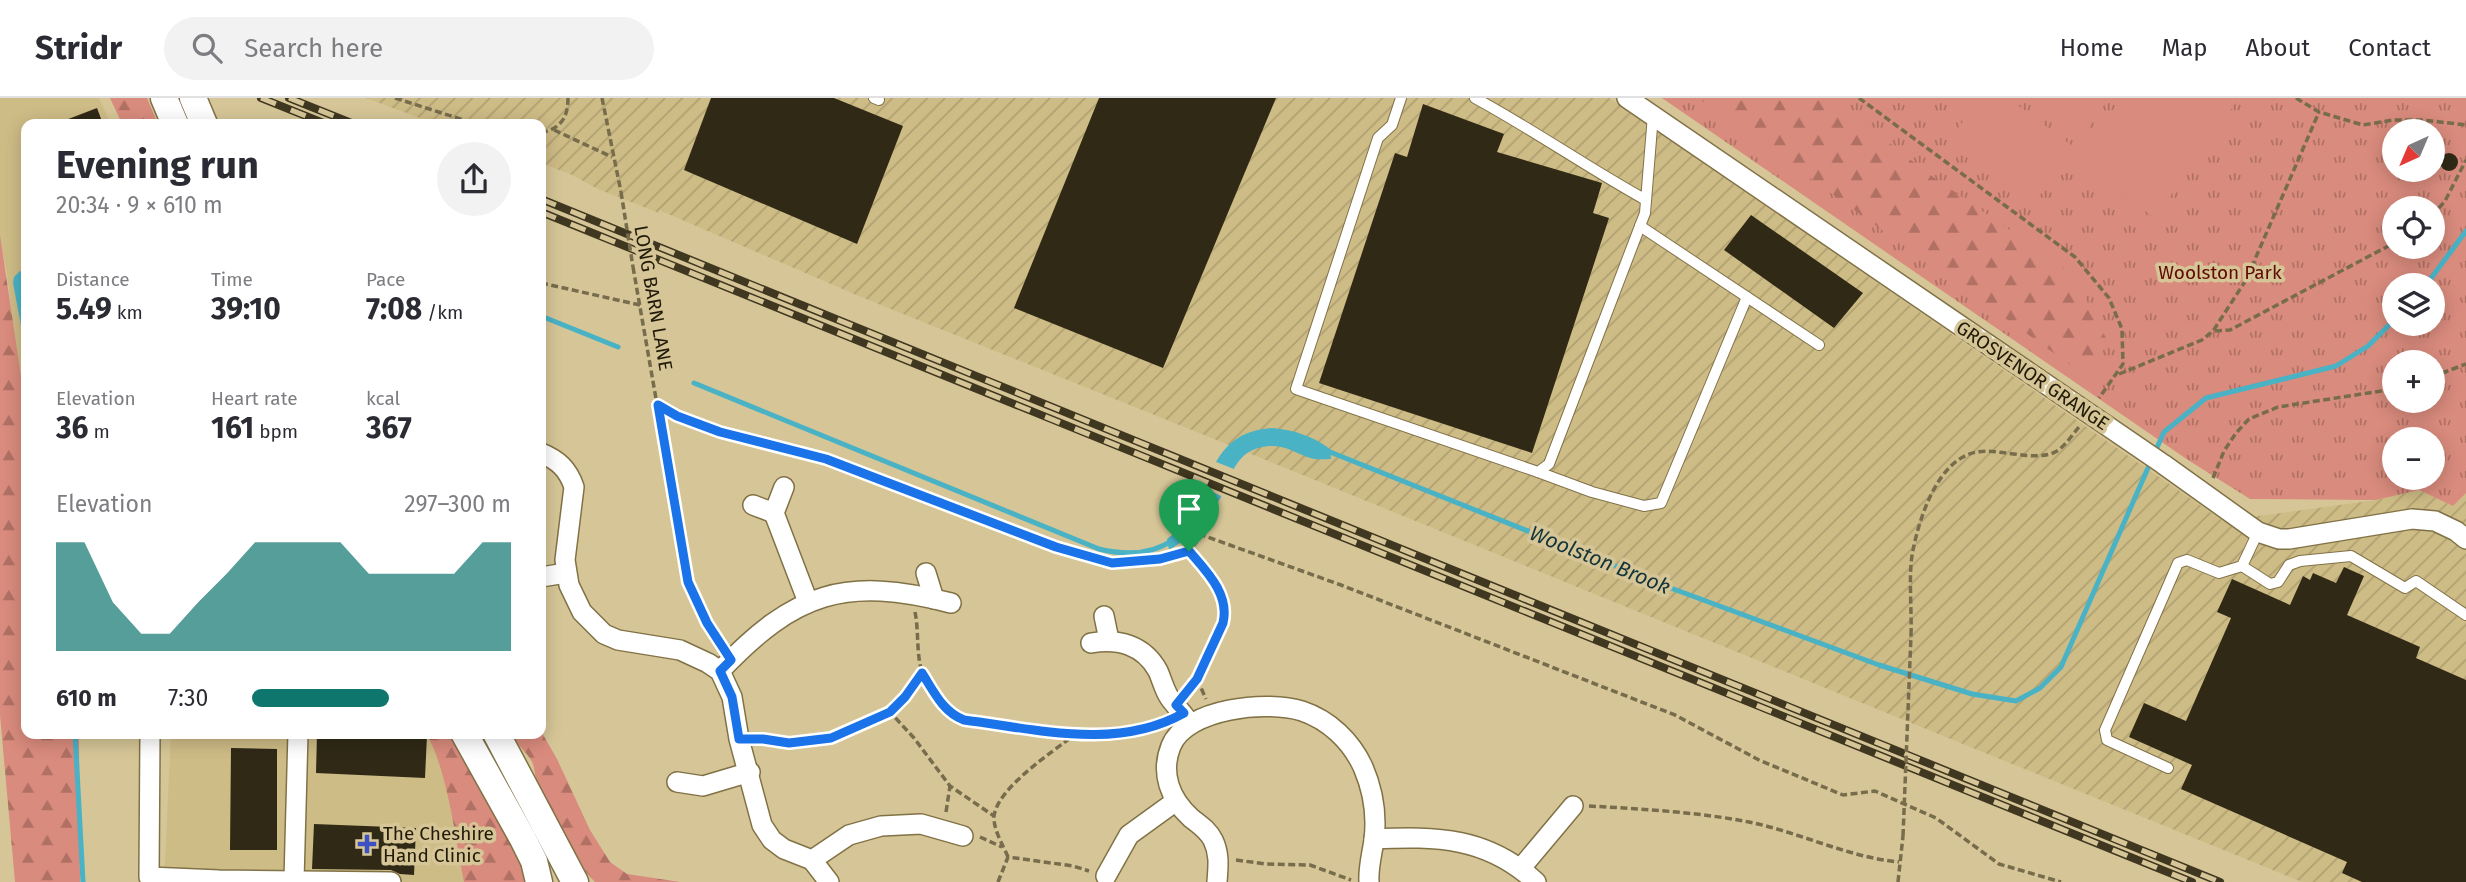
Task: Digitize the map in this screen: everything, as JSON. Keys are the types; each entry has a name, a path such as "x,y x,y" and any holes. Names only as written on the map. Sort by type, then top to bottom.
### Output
{"main road":[{"path":"164,98 173,119"},
{"path":"194,98 202,119"},
{"path":"467,739 523,839 534,861 539,882"},
{"path":"499,739 575,882"}],"street":[{"name":"GROSVENOR GRANGE","path":"1627,98 2163,464 2258,532 2279,539 2289,539 2424,519 2446,526 2466,539"},
{"path":"546,456 558,462 571,478 574,487 567,537 566,573 573,596 582,612 604,634 618,640 680,650 708,663 726,666"},
{"path":"785,487 774,513 808,602"},
{"path":"753,505 774,513"},
{"path":"546,576 566,573"},
{"path":"726,666 779,619 808,602 832,593 876,591 912,594 942,601 926,573"},
{"path":"1104,616 1100,641 1133,646 1149,659 1169,697 1183,714 1181,731 1171,746 1166,770 1168,787 1175,801 1207,829 1219,859 1217,882"},
{"path":"726,666 739,739 750,772 762,825 772,840 784,849 812,860 829,882"},
{"path":"1183,714 1287,707 1303,711 1324,722 1343,737 1363,767 1375,810 1369,882"},
{"path":"150,739 149,879 391,882"},
{"path":"294,880 298,739"},
{"path":"677,782 703,793 750,772"},
{"path":"1103,877 1129,835 1175,801"},
{"path":"1521,868 1573,806"},
{"path":"812,860 849,835 881,827 921,824 962,836"},
{"path":"1374,839 1435,839 1477,846 1500,855 1521,868 1536,882"}],"lane":[{"path":"1401,98 1392,125 1378,138 1296,389 1592,492 1644,506 1661,503 1747,297"},
{"path":"1475,98 1516,120 1584,165 1646,200"},
{"path":"1538,472 1549,464 1645,213 1653,116"},
{"path":"1640,226 1819,345"},
{"path":"2168,768 2107,740 2105,730 2178,562 2188,560 2219,573 2242,566 2258,532"},
{"path":"2242,566 2270,584 2278,582 2289,565 2300,561 2351,556 2405,588 2416,581 2466,615"}],"path":[{"path":"395,98 460,119"},
{"path":"546,132 554,130 568,113 568,98"},
{"name":"LONG BARN LANE","path":"602,98 621,192 688,582 726,666"},
{"path":"1859,98 2075,257 2109,298 2122,329 2123,364 2096,402"},
{"path":"2295,98 2319,112 2363,125 2403,120 2466,125"},
{"path":"2117,375 2202,340 2213,331 2246,279 2319,112"},
{"path":"554,130 613,157"},
{"path":"2445,201 2461,164 2466,159"},
{"path":"2213,331 2230,330 2382,249"},
{"path":"546,285 640,305"},
{"path":"2445,372 2466,364"},
{"path":"2205,493 2224,452 2249,419 2278,407 2382,391"},
{"path":"658,405 677,416 709,428 826,459 1056,547 1112,563 1160,559 1189,551 1202,535 1353,590 1675,715 1759,760 1843,795 1875,791 1936,818 2000,864 2061,882"},
{"path":"1898,882 1903,836 1913,551 1932,491 1944,473 1964,457 1977,452 2040,456 2053,453 2063,446 2083,422"},
{"path":"912,594 922,673 953,716 964,720 1074,735 1118,734 1167,723 1183,714 1223,623 1225,614 1219,591 1189,551"},
{"path":"739,739 789,743 831,738 890,712 922,673"},
{"path":"890,712 914,738 950,786 994,816"},
{"path":"998,882 1008,857 996,828 994,816 999,804 1016,782 1074,735"},
{"path":"940,830 950,786"},
{"path":"1573,806 1643,809 1749,822 1856,853 1899,862"},
{"path":"962,836 970,832 1004,848"},
{"path":"1008,857 1073,866 1103,877"},
{"path":"1219,859 1266,864 1310,864 1356,882"}],"shaded area":[{"path":"0,98 99,98 109,119 21,119 21,394 7,273 0,240"},
{"path":"366,98 1609,98 2223,521 2376,500 2419,490 2453,506 2466,493 2466,882 2302,882 861,297 659,210 659,213 598,189 546,165 546,119 423,119"},
{"path":"171,739 439,739 475,882 164,882"}],"green space":[{"path":"110,98 147,98 156,119 120,119"},
{"name":"Woolston Park","path":"1662,98 2466,98 2466,493 2453,506 2419,490 2376,500 2250,499 2188,460"},
{"path":"1698,98 1833,98 1926,172 2073,274 2107,340 2090,379"},
{"path":"1980,98 2008,98 2074,147 2033,205 1947,143"},
{"path":"2027,98 2109,98 2082,137"},
{"path":"2121,98 2233,98 2237,101 2155,218 2076,163"},
{"path":"0,235 21,376 21,739 79,739 80,882 15,882 0,715"},
{"path":"429,739 454,739 518,857 527,882 464,882 445,785"},
{"path":"515,739 546,739 590,830 610,862 627,874 680,882 595,882 577,860 562,834 537,781 532,762"}],"water":[{"path":"21,271 21,325 13,283 14,277"},
{"path":"1272,428 1310,437 1330,449 1331,459 1312,459 1275,446 1247,453 1235,466 1208,517 1190,535 1169,550 1167,539 1183,524 1194,507 1220,456 1232,442 1249,433"}],"pier":[{"path":"1211,460 1234,469 1225,498 1203,487"}],"building":[{"path":"711,98 834,98 903,126 857,244 684,170"},
{"path":"1099,98 1276,98 1163,368 1014,308"},
{"path":"1423,104 1504,134 1497,152 1602,183 1593,213 1609,218 1532,453 1319,383 1395,153 1407,157"},
{"path":"97,108 101,119 68,119"},
{"path":"2445,153 2453,153 2458,158 2456,169 2445,171"},
{"path":"1751,215 1863,293 1834,328 1724,250"},
{"path":"2344,567 2364,576 2347,615 2420,647 2416,658 2466,680 2466,882 2362,882 2342,873 2347,862 2181,789 2192,765 2129,737 2144,703 2186,721 2231,618 2217,612 2232,579 2290,605 2303,576 2310,580 2313,573 2336,583"},
{"path":"317,739 427,739 425,778 316,773"},
{"path":"231,748 277,749 277,850 230,850"},
{"name":"The Cheshire Hand Clinic","path":"314,824 416,828 414,875 391,870 312,869"}],"waterway":[{"name":"Woolston Brook","path":"2435,273 2466,231"},
{"name":"Woolston Brook","path":"546,318 618,347"},
{"name":"Woolston Brook","path":"2155,452 2164,432 2206,398 2336,366 2368,346 2382,332"},
{"name":"Woolston Brook","path":"694,383 1099,549 1118,552 1147,551 1173,540"},
{"name":"Woolston Brook","path":"1325,450 1668,587 1879,665 1972,694 2016,701 2040,688 2061,667 2151,461"},
{"path":"75,739 83,882"}],"railway":[{"path":"261,98 314,119"},
{"path":"289,98 342,119"},
{"path":"546,201 2220,882"},
{"path":"546,214 2192,882"}],"place":[{"name":"The Cheshire Hand Clinic","path":"367,844"}],"route":[{"path":"658,405 677,416 720,432 826,459 1056,547 1112,563 1160,559 1189,551 1219,591 1225,614 1197,679 1176,705 1184,713 1167,723 1118,734 1074,735 964,720 953,716 944,707 922,673 890,712 831,738 789,743 739,739 732,697 720,671 731,660 707,623 688,582 658,405"}]}
